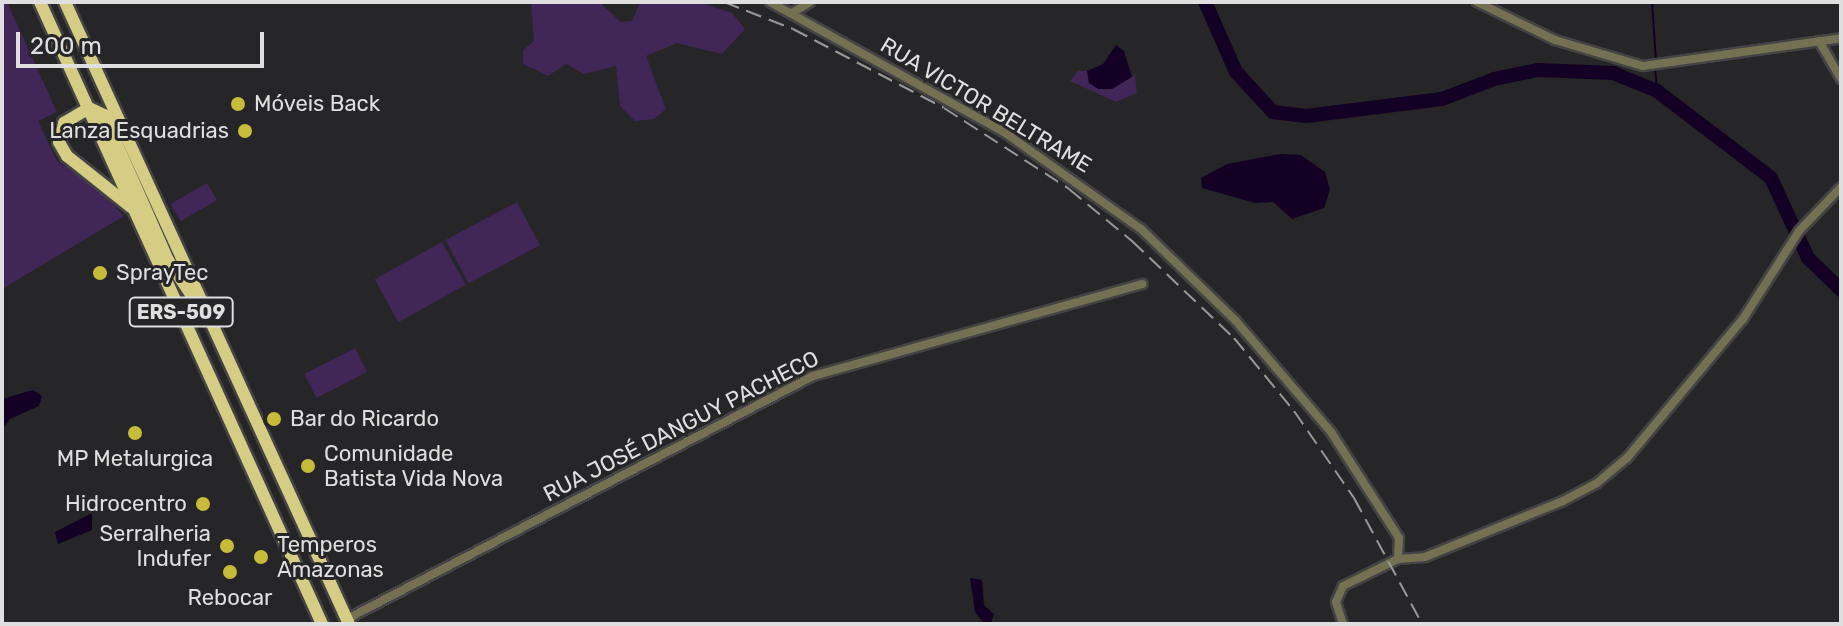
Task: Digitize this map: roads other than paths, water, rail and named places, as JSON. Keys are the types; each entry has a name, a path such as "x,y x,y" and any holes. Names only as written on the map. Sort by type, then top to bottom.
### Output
{"highway":[{"name":"ERS-509","path":"40,2 322,624"},
{"name":"ERS-509","path":"65,2 348,621"},
{"path":"137,212 109,184 67,156 59,142 64,123 89,108 104,115 168,260 217,331"}],"street":[{"name":"RUA VICTOR BELTRAME","path":"770,2 1004,132 1094,192 1162,248 1235,320 1331,432 1399,538 1398,559"},
{"path":"792,13 810,2"},
{"path":"1477,2 1555,40 1643,66 1841,38"},
{"path":"1819,41 1841,79"},
{"path":"1343,624 1339,590 1398,559 1425,557 1597,483 1627,458 1743,319 1799,231 1841,187"},
{"name":"RUA JOSÉ DANGUY PACHECO","path":"348,621 813,376 1142,284"}],"waterway":[{"path":"1205,2 1236,72 1273,112 1306,116 1442,99 1494,79 1538,70 1613,73 1657,91 1771,178 1808,258 1841,290"},
{"path":"1652,2 1656,61"},
{"path":"1655,67 1657,91"}],"railway":[{"path":"724,2 793,29 944,108 1069,189 1132,241 1234,338 1294,411 1354,498 1422,624"}],"place":[{"name":"Móveis Back","path":"238,104"},
{"name":"Lanza Esquadrias","path":"245,131"},
{"name":"SprayTec","path":"100,273"},
{"name":"Bar do Ricardo","path":"274,419"},
{"name":"MP Metalurgica","path":"135,433"},
{"name":"Comunidade Batista Vida Nova","path":"308,466"},
{"name":"Hidrocentro","path":"203,504"},
{"name":"Serralheria Indufer","path":"227,546"},
{"name":"Temperos Amazonas","path":"261,557"},
{"name":"Rebocar","path":"230,572"}]}
